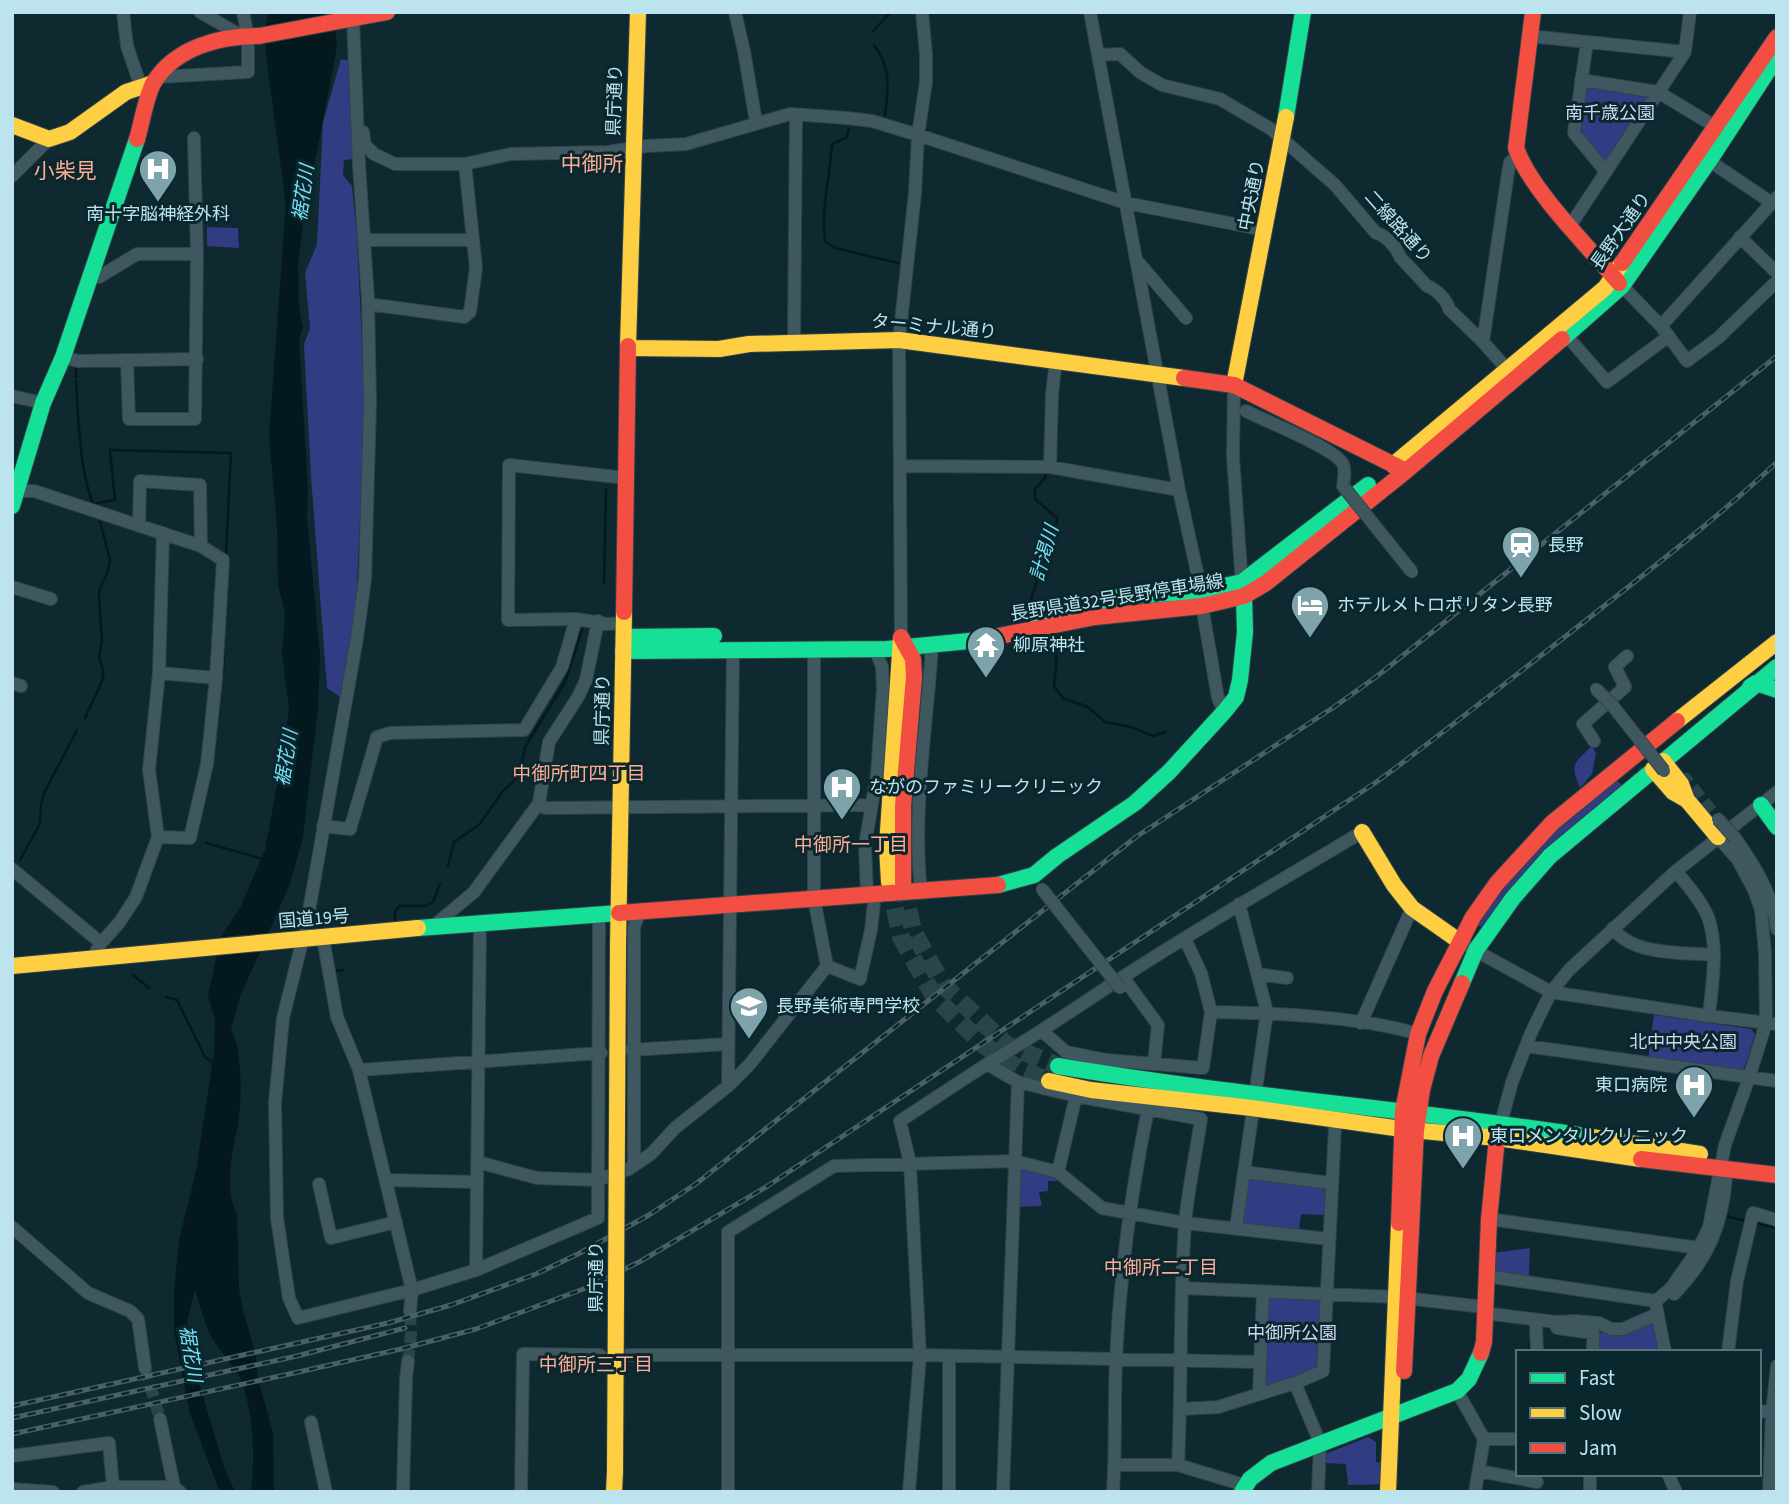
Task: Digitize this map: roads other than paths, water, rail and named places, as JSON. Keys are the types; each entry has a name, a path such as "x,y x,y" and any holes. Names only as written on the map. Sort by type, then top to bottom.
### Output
{"main road":[{"path":"12,125 49,139 70,132 126,92 152,82 170,63 187,51 211,42 387,12"},
{"name":"県庁通り","path":"614,1492 620,808 628,348 638,12"},
{"name":"中央通り","path":"1234,385 1283,138 1303,12"},
{"path":"1533,12 1517,128 1518,155 1570,226 1618,282"},
{"name":"長野大通り","path":"1704,157 1716,127 1777,37"},
{"name":"長野大通り","path":"1410,463 1567,336 1618,282 1777,57"},
{"path":"14,496 43,402 63,357 131,161 152,82"},
{"name":"長野大通り","path":"1410,463 1507,369 1605,288 1618,282"},
{"name":"ターミナル通り","path":"628,348 719,349 749,344 899,340 1234,385 1410,463"},
{"name":"長野県道32号長野停車場線","path":"624,637 932,646 973,641 1200,599 1224,588 1243,589 1266,583 1320,541 1410,463"},
{"name":"国道19号","path":"12,968 97,950 167,951 433,927 989,887 1034,875 1057,856 1135,803 1169,772 1236,697 1245,632 1243,589"},
{"name":"長野県道32号長野停車場線","path":"624,637 733,649 875,649 937,634 1001,625 1118,597 1200,599"},
{"path":"1388,1492 1396,1416 1410,1112 1418,1034 1435,991 1460,941 1497,883 1552,823 1777,642"},
{"path":"896,883 887,846 903,644"},
{"path":"1410,1112 1476,950 1513,898 1550,856 1661,769 1777,667"},
{"path":"1626,761 1641,766 1709,710 1756,683"},
{"path":"1756,683 1776,696"},
{"path":"1661,769 1681,784 1687,800 1718,837"},
{"path":"1761,805 1777,827"},
{"path":"1362,832 1394,885 1412,908 1460,941"},
{"path":"1058,1066 1254,1101 1333,1119 1409,1130 1499,1131"},
{"path":"1049,1081 1091,1090 1410,1112 1638,1159 1777,1175"},
{"path":"1243,1488 1258,1471 1271,1462 1457,1391 1469,1379 1484,1342 1489,1219 1499,1131"},
{"path":"1723,1167 1777,1163"},
{"path":"1396,1416 1399,1492"}],"street":[{"path":"123,12 127,46 140,84 248,72 250,37 243,12"},
{"path":"200,12 250,37"},
{"path":"735,12 756,122"},
{"path":"903,644 899,340 915,193 918,135 926,82 922,12"},
{"path":"1090,12 1179,490 1199,581 1218,698 1224,712"},
{"path":"1570,226 1685,52 1690,12"},
{"path":"349,17 368,304 370,404 365,579 323,826 283,1018 275,1104 277,1218 289,1298 299,1318 412,1290 476,1270 598,1218 599,915"},
{"path":"1529,36 1685,52"},
{"path":"1587,42 1574,133 1606,172"},
{"name":"二線路通り","path":"1099,55 1119,54 1141,73 1162,85 1220,99 1283,138 1350,201 1377,233 1382,234 1398,252 1399,257 1448,304 1507,369"},
{"path":"1581,80 1658,92 1716,127"},
{"path":"356,95 365,145 374,154 395,164 466,164 510,154 608,152 686,144 756,122 796,115 872,121 1126,203 1265,230"},
{"path":"794,342 796,115"},
{"path":"127,360 129,419 195,419 197,254 194,138"},
{"path":"12,176 49,139"},
{"path":"1483,342 1508,172 1510,162 1518,155"},
{"path":"1567,336 1607,382 1665,331 1740,237 1774,200 1704,157"},
{"path":"368,304 464,317 470,312 476,268 466,164"},
{"path":"1740,237 1777,273"},
{"path":"365,240 474,240"},
{"path":"91,274 99,277 138,254 197,254"},
{"path":"1137,260 1186,318"},
{"path":"1618,282 1665,331 1687,362 1718,338 1777,281"},
{"path":"63,357 78,361 197,359"},
{"path":"1050,467 1056,360"},
{"path":"1234,385 1233,457 1243,589"},
{"path":"12,397 43,402"},
{"path":"1246,411 1329,451 1343,464 1343,486 1412,572"},
{"path":"624,637 607,624 598,621 508,620 509,465 626,478"},
{"path":"900,466 1050,467 1179,490"},
{"path":"139,526 140,481 200,485 201,546"},
{"path":"14,496 34,491 201,546 223,560 216,678 207,764 190,838 158,837"},
{"path":"15,877 97,950 136,897 158,837 149,770 159,673 163,533"},
{"path":"12,587 51,598"},
{"path":"323,826 350,829 377,737 390,733 524,730 562,667 576,619"},
{"path":"433,927 474,892 539,803 549,742 586,680 598,621"},
{"path":"921,891 917,848 919,771 932,646"},
{"path":"728,1086 733,649"},
{"path":"478,1162 537,1178 598,1180 634,1166 652,1154 675,1128 728,1086 750,1064 827,966 814,899 814,649"},
{"path":"827,966 860,979 871,930 871,894 865,845 877,774 883,689 882,667 875,649"},
{"path":"1594,741 1583,724 1625,687 1615,667 1628,656"},
{"path":"159,673 216,678"},
{"path":"1596,689 1661,769"},
{"path":"1499,1131 1512,1082 1526,1046 1551,992 1569,970 1676,871 1777,792"},
{"path":"539,803 545,808 872,805"},
{"path":"1718,819 1735,838 1763,880 1777,929"},
{"path":"909,1492 920,1355 910,1163 900,1121 987,1064 1122,983 1239,904 1362,832"},
{"path":"1665,1350 1657,1308 1699,1248 1709,1227 1749,1078 1771,1024 1761,910 1738,860 1718,837"},
{"path":"1676,871 1701,903 1708,917 1714,954 1709,1016"},
{"path":"1042,889 1153,1017 1158,1025 1154,1064"},
{"path":"1236,1228 1267,1012 1239,904"},
{"path":"1361,1023 1412,908"},
{"path":"634,1166 634,927 640,911"},
{"path":"476,1270 480,924"},
{"path":"1613,928 1619,937 1642,948 1714,954"},
{"path":"323,937 337,1017 359,1070 387,1180 412,1290 410,1311"},
{"path":"1042,1031 1066,1052 1106,1060 1203,1068 1211,1012 1201,973 1185,939"},
{"path":"1460,941 1551,992 1771,1024"},
{"path":"1256,974 1287,978"},
{"path":"1211,1012 1267,1012 1361,1023 1418,1034"},
{"path":"1139,1013 1153,1017"},
{"path":"633,1049 728,1044"},
{"path":"1526,1046 1777,1082"},
{"path":"359,1070 600,1053"},
{"path":"987,1064 1018,1082 1076,1096 1201,1119 1185,1223 1178,1465"},
{"path":"1003,1492 1018,1082"},
{"path":"1058,1172 1076,1096"},
{"path":"1113,1492 1116,1358 1128,1214 1148,1109"},
{"path":"1181,1409 1218,1408 1323,1371 1335,1126 1333,1119"},
{"path":"727,1492 728,1232 834,1166 1015,1161 1058,1172 1102,1208 1185,1223 1329,1240"},
{"path":"1484,1313 1556,1322 1599,1324 1623,1331 1657,1308 1685,1283 1711,1245 1723,1207 1723,1167"},
{"path":"1244,1172 1331,1183"},
{"path":"387,1180 477,1182"},
{"path":"318,1184 331,1238 396,1222"},
{"path":"1728,1350 1737,1281 1753,1213 1777,1220"},
{"path":"1489,1219 1699,1248"},
{"path":"12,1227 88,1293 130,1311 138,1320 145,1368"},
{"path":"1486,1276 1657,1308"},
{"path":"1184,1288 1402,1297 1536,1325 1593,1333 1593,1350"},
{"path":"1259,1393 1263,1292"},
{"path":"1536,1325 1537,1350"},
{"path":"521,1492 523,1354 600,1355"},
{"path":"628,1355 920,1355 1259,1362"},
{"path":"948,1492 949,1356"},
{"path":"403,1492 408,1361"},
{"path":"1769,1492 1769,1413 1777,1366"},
{"path":"1295,1383 1320,1443 1318,1492"},
{"path":"1457,1391 1484,1439 1475,1492"},
{"path":"83,1492 113,1487 177,1489 160,1419"},
{"path":"311,1422 326,1492"},
{"path":"1484,1439 1516,1439"},
{"path":"12,1456 108,1443 113,1487"},
{"path":"1115,1465 1178,1465 1243,1488"},
{"path":"1479,1471 1537,1483"},
{"path":"1669,1476 1676,1492"},
{"path":"12,1489 53,1492"}],"water":[{"name":"裾花川","path":"269,12 334,12 337,47 298,262 299,308 303,327 299,340 308,488 307,518 320,655 318,708 303,837 290,884 239,999 231,1030 238,1050 241,1085 230,1181 237,1215 239,1288 256,1356 257,1375 273,1433 274,1492 251,1492 253,1464 249,1407 238,1374 210,1334 195,1290 187,1322 195,1369 223,1464 235,1492 220,1492 190,1414 174,1331 174,1291 179,1240 196,1171 214,1053 215,1020 208,995 221,937 241,906 265,850 289,709 282,654 285,612 278,585 277,528 269,434 286,205 266,55 265,28"}],"waterway":[{"path":"873,31 891,12"},
{"path":"874,45 886,70 888,87 885,116"},
{"path":"849,129 846,138 832,144 825,204 825,241 835,248 898,263"},
{"path":"76,364 76,377"},
{"path":"76,381 83,462 94,505"},
{"path":"93,504 115,500 110,450 231,453 226,553"},
{"name":"計渇川","path":"1030,603 1049,542 1056,532 1057,518 1035,499 1035,489 1046,473"},
{"path":"604,583 606,490"},
{"path":"85,718 103,679 99,656 102,642 99,596 110,560 99,517"},
{"path":"448,866 454,842 480,824 502,792 519,776 525,747 565,682 582,629"},
{"name":"計渇川","path":"1045,640 1056,657 1054,686 1063,698 1088,707 1105,722 1131,727 1153,736 1166,732"},
{"path":"223,672 224,649"},
{"path":"216,734 219,706"},
{"path":"20,860 40,824 45,791 77,730"},
{"path":"206,843 263,859"},
{"path":"395,920 395,912 399,906 426,906 433,902 440,884"},
{"path":"334,971 343,970"},
{"path":"133,975 149,988"},
{"path":"166,997 177,1000 205,1057 215,1064"},
{"path":"1726,1216 1745,1221"},
{"path":"1756,1223 1777,1228"},
{"name":"計渇川","path":"1530,1342 1530,1350"}],"tunnel":[{"path":"1681,784 1686,779 1718,819"},
{"path":"889,882 901,937 934,996 981,1043 1017,1068 1049,1081"},
{"path":"903,883 913,931 943,985 1007,1045 1058,1066"},
{"path":"408,1361 410,1311"},
{"path":"145,1368 160,1419"}],"railway":[{"path":"12,1406 388,1323 451,1305 536,1274 649,1215 697,1183 1136,837 1376,677 1777,356"},
{"path":"12,1434 401,1349 476,1329 586,1288 641,1261 766,1187 1375,783 1661,561 1777,462"},
{"path":"12,1418 297,1356 405,1328"}],"place":[{"name":"南十字脳神経外科","path":"158,203"},
{"name":"長野","path":"1521,579"},
{"name":"ホテルメトロポリタン長野","path":"1310,639"},
{"name":"柳原神社","path":"986,679"},
{"name":"ながのファミリークリニック","path":"842,821"},
{"name":"長野美術専門学校","path":"749,1040"},
{"name":"東口病院","path":"1694,1119"},
{"name":"東口メンタルクリニック","path":"1463,1170"}],"district":[{"name":"中御所","path":"592,164"},
{"name":"小柴見","path":"65,171"},
{"name":"中御所町四丁目","path":"579,774"},
{"name":"中御所一丁目","path":"851,845"},
{"name":"中御所二丁目","path":"1161,1268"},
{"name":"中御所三丁目","path":"596,1365"}],"park label":[{"name":"南千歳公園","path":"1610,113"},
{"name":"北中中央公園","path":"1683,1042"},
{"name":"中御所公園","path":"1292,1333"}]}
